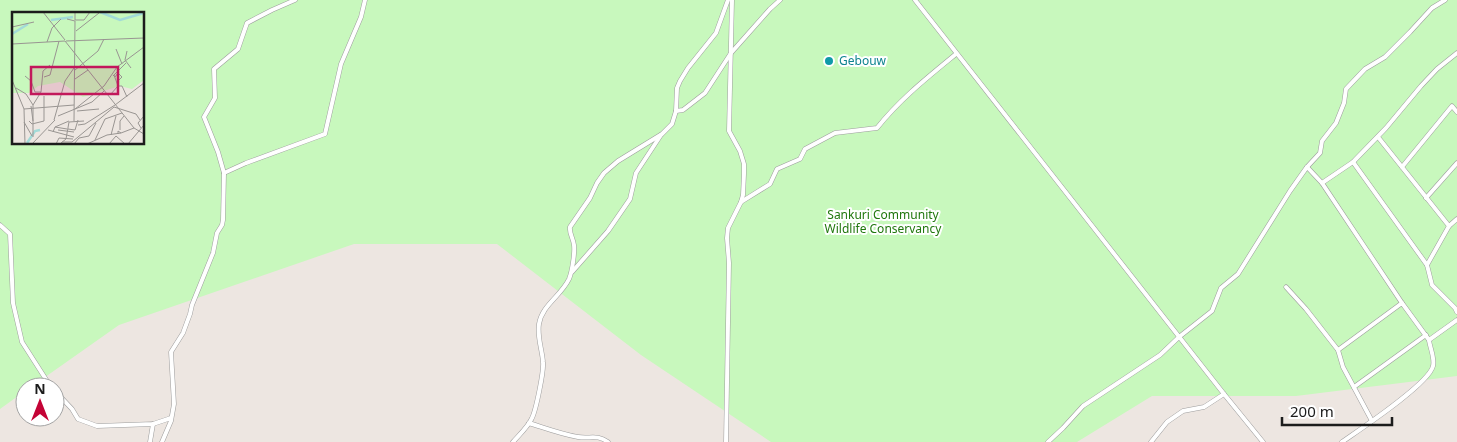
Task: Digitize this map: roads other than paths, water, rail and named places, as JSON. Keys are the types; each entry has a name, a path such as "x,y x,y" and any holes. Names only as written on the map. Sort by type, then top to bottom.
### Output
{"street":[{"path":"162,442 174,404 171,352 183,333 213,253 217,234 222,225 224,173 204,117 215,98 214,69 238,49 247,23 295,0"},
{"path":"224,173 326,134 341,64 361,17 365,0"},
{"path":"726,442 729,262 727,238 728,228 743,195 744,164 740,151 729,132 730,0"},
{"path":"571,273 608,231 630,199 636,173 662,134 672,124 676,111 677,88 680,81 716,33 730,0"},
{"path":"676,111 683,110 705,92 731,53 780,0"},
{"path":"914,0 1263,442"},
{"path":"1048,442 1082,406 1160,354 1212,311 1221,288 1238,274 1290,191 1307,167 1320,153 1322,141 1336,123 1344,103 1346,89 1365,69 1385,56 1432,8 1445,0"},
{"path":"1322,183 1353,162 1386,128 1437,69 1457,53"},
{"path":"741,202 770,184 777,169 800,159 805,149 835,133 877,128 905,96 956,54"},
{"path":"1402,166 1452,106 1457,112"},
{"path":"512,442 529,423 534,414 544,369 539,342 539,324 543,313 562,290 571,273 574,249 570,227 604,173 618,160 662,134"},
{"path":"1378,136 1449,226"},
{"path":"1353,162 1427,265 1432,285 1457,312"},
{"path":"1426,198 1457,163"},
{"path":"1307,167 1322,183 1402,304 1429,340 1433,358 1433,368 1422,382 1342,442"},
{"path":"1427,265 1449,226 1457,219"},
{"path":"0,224 10,234 13,303 22,342 44,377"},
{"path":"1286,287 1338,350 1343,367 1372,421"},
{"path":"1338,350 1402,304"},
{"path":"1429,340 1457,320"},
{"path":"1354,387 1426,336"},
{"path":"1151,442 1167,422 1183,412 1204,407 1224,394"},
{"path":"65,402 78,419 97,426 153,424 171,418"},
{"path":"529,423 580,438 602,438 608,442"},
{"path":"150,442 153,424"}],"place":[{"name":"Gebouw","path":"829,61"}],"park label":[{"name":"Sankuri Community Wildlife Conservancy","path":"883,222"}]}
